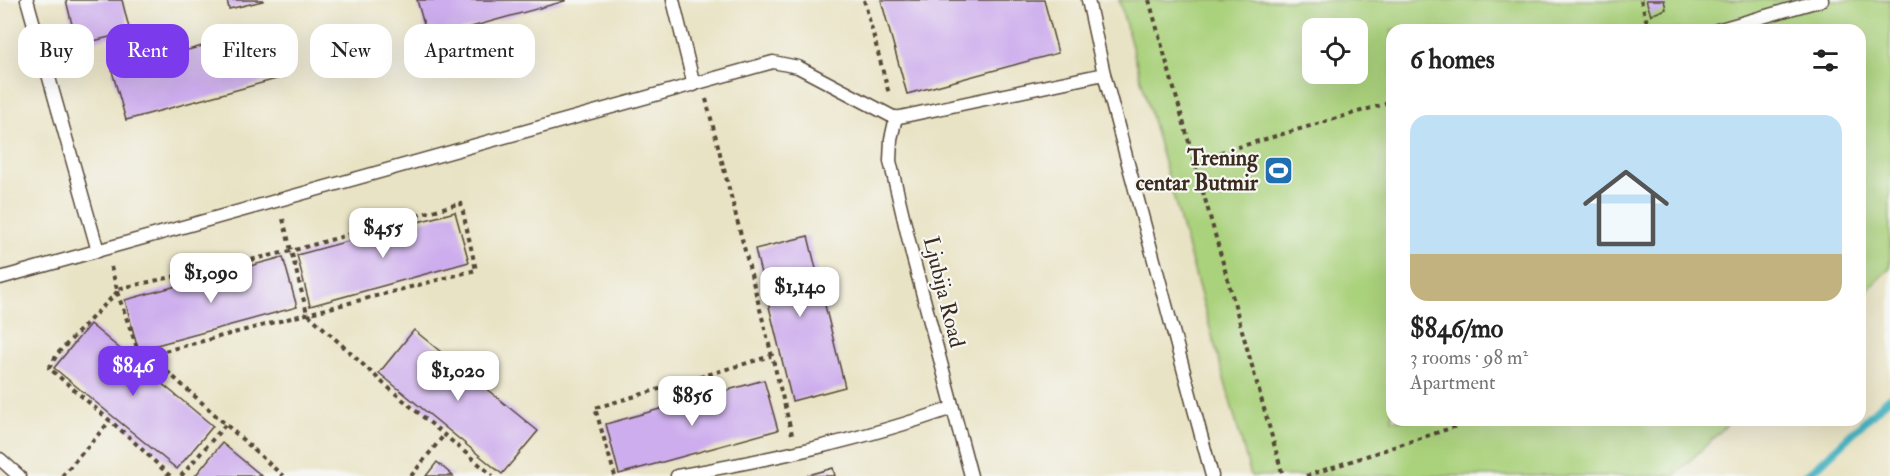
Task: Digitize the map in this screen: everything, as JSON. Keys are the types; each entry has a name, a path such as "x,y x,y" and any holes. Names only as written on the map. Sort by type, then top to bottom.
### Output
{"lane":[{"path":"27,0 98,251"},
{"path":"673,0 698,84"},
{"path":"1088,0 1104,74 1212,476"},
{"path":"1738,24 1822,0"},
{"path":"0,278 773,62 798,67 896,118 1104,74"},
{"name":"Ljubija Road","path":"896,118 891,140 890,161 971,476"},
{"path":"677,476 796,453 901,427 952,408"},
{"path":"0,459 19,476"}],"path":[{"path":"864,0 896,118"},
{"path":"1149,0 1283,476"},
{"path":"1641,0 1647,24"},
{"path":"698,84 796,453"},
{"path":"1194,160 1386,104"},
{"path":"278,201 307,313 383,383 493,476"},
{"path":"109,261 117,291 140,357 476,270 461,203 291,251 117,291 58,353 49,368 170,476"},
{"path":"149,355 283,476"},
{"path":"615,476 595,408 772,356"},
{"path":"62,476 111,421"},
{"path":"181,476 226,424"},
{"path":"1306,476 1457,426"},
{"path":"411,476 444,435"}],"green space":[{"name":"Trening centar Butmir","path":"1119,0 1890,0 1890,268 1866,291 1866,24 1386,24 1386,426 1726,426 1674,476 1251,476"}],"building":[{"path":"66,0 122,0 128,24 106,24 106,38 94,41 94,24 72,24"},
{"path":"227,0 263,0 263,1 229,9"},
{"path":"417,0 565,0 482,24 424,24"},
{"path":"881,0 1044,0 1058,53 907,94"},
{"path":"1646,0 1664,0 1666,9 1651,15"},
{"path":"201,46 201,78 280,78 126,120 114,78 189,78 189,50"},
{"path":"455,212 469,262 310,306 297,255"},
{"path":"808,236 845,387 792,401 755,249"},
{"path":"283,257 297,307 138,350 125,300"},
{"path":"90,324 213,426 177,469 54,368"},
{"path":"414,330 538,431 502,474 379,373"},
{"path":"764,380 778,430 619,474 606,424"},
{"path":"222,443 262,476 195,476"},
{"path":"437,462 453,476 426,476"},
{"path":"833,468 835,476 808,476 808,475"}],"waterway":[{"path":"1866,420 1890,397"},
{"path":"1805,476 1860,426"}],"place":[{"name":"Trening centar Butmir","path":"1279,171"}]}
